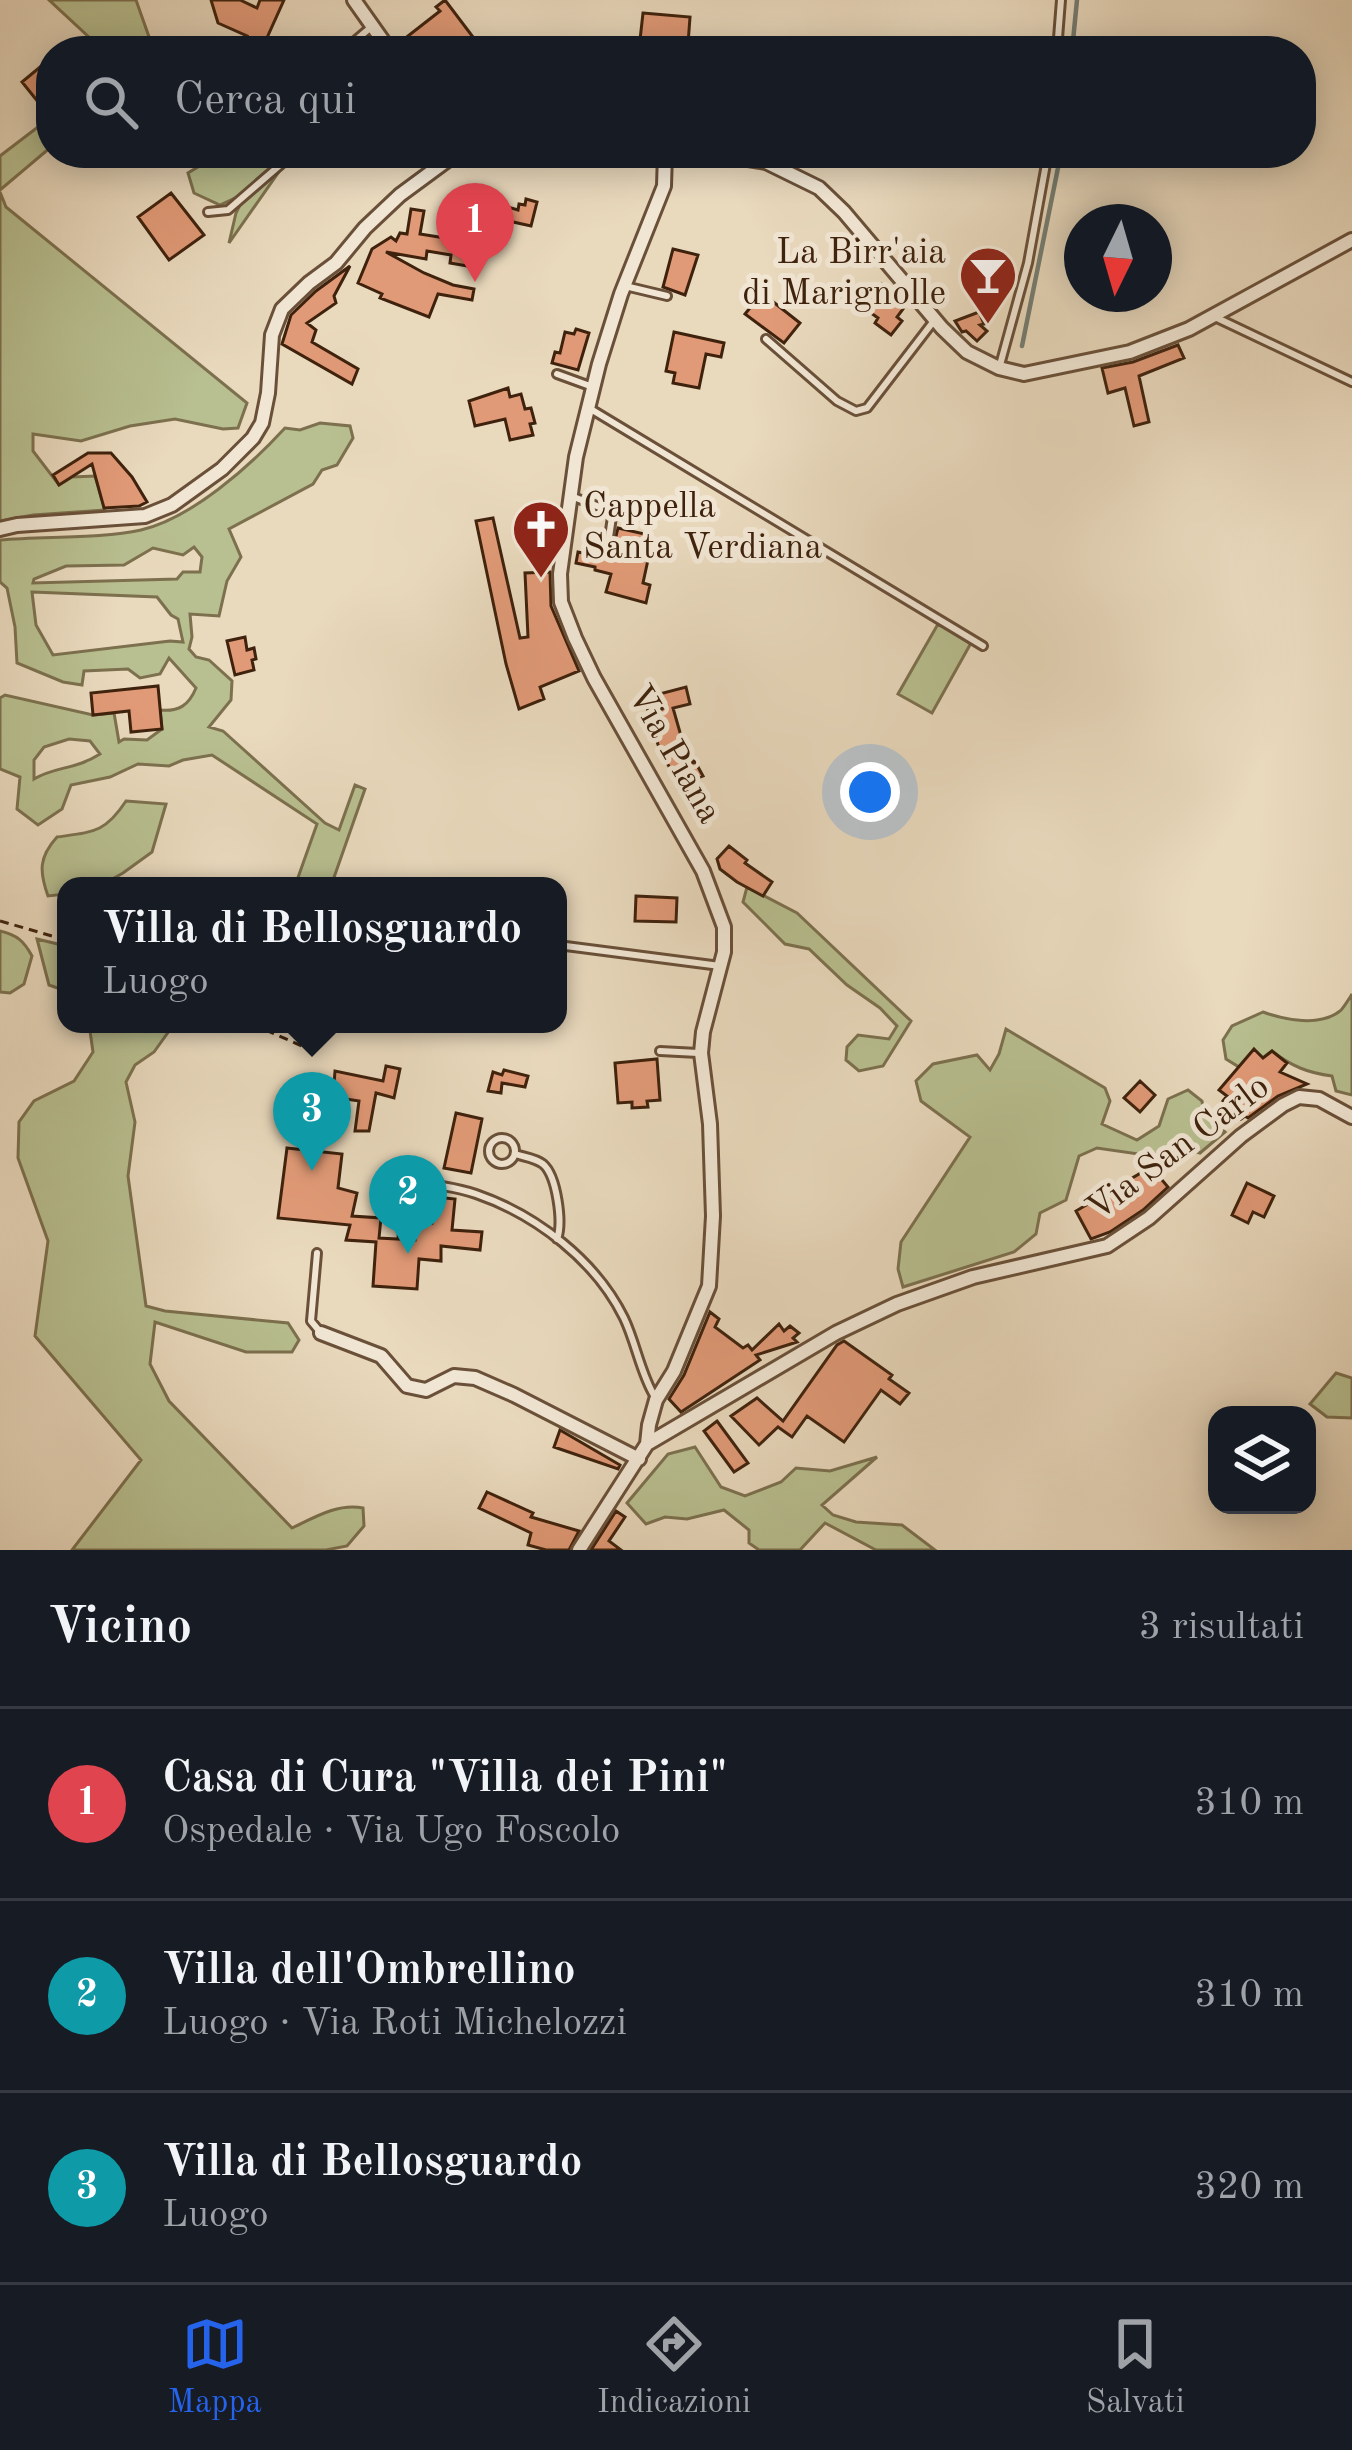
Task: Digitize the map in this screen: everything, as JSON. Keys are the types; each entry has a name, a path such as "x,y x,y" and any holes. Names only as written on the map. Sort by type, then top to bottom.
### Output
{"street":[{"path":"353,0 380,36"},
{"path":"0,529 145,516 172,505 222,469 262,422 272,335 281,309 336,263 400,195 437,168"},
{"name":"Via Piana","path":"579,1550 647,1444 659,1396 674,1372 709,1286 710,1124 701,1053 724,952 724,927 703,871 575,638 562,602 560,574 594,387 625,286 664,186 664,168"},
{"path":"778,168 819,188 844,212 968,352 1024,374 1130,352 1214,316 1352,241"},
{"name":"Via San Carlo","path":"647,1444 836,1334 897,1304 974,1277 1107,1246 1149,1218 1241,1136 1299,1097 1318,1099 1352,1117"},
{"path":"321,1334 381,1356 406,1386 426,1390 454,1376 476,1378 639,1459"}],"lane":[{"path":"1058,36 1061,0"},
{"path":"361,36 373,26"},
{"path":"208,212 228,210 277,168"},
{"path":"999,368 1028,263 1045,168"},
{"path":"625,286 667,296"},
{"path":"1214,316 1352,382"},
{"path":"766,339 836,401 856,411 867,408 935,319"},
{"path":"557,374 594,387"},
{"path":"589,408 983,646"},
{"path":"571,496 610,511 608,544"},
{"path":"567,946 720,966"},
{"path":"660,1051 701,1053"},
{"path":"498,1138 505,1138 515,1147 515,1154 508,1164 501,1164 494,1162 489,1149 498,1138"},
{"path":"515,1154 540,1162 549,1172 561,1227 557,1239"},
{"path":"402,1181 473,1193 557,1239 607,1287 626,1321 650,1389 659,1396"},
{"path":"316,1253 311,1321 321,1334"}],"path":[{"path":"0,921 57,937"},
{"path":"272,1033 311,1050"},
{"path":"398,1239 402,1181"}],"green space":[{"path":"49,0 136,0 149,36 88,36"},
{"path":"36,128 36,160 0,190 0,156"},
{"path":"196,168 272,168 278,173 229,243 246,193 220,205 194,193 188,173"},
{"path":"0,192 6,207 247,403 238,428 175,419 81,441 33,434 33,451 59,485 72,477 95,476 105,510 0,521"},
{"path":"320,423 350,426 353,438 337,465 322,470 313,484 229,529 241,557 227,581 219,616 190,614 189,649 232,681 231,700 209,727 223,731 325,823 339,830 355,785 365,789 334,877 298,877 317,824 212,755 169,766 138,764 110,777 71,785 62,809 38,825 17,809 20,777 0,769 0,698 5,695 93,715 114,713 119,742 147,740 162,729 160,710 182,706 196,688 169,658 160,674 140,678 128,669 84,671 82,685 17,663 7,588 0,582 0,540 108,535 160,524 219,489 285,428 300,430","holes":["194,547 202,557 200,572 183,572 177,579 33,583 66,566 124,565 153,548 183,555","32,592 157,597 178,619 183,642 53,655 36,625","69,739 90,741 100,754 34,779 34,760 44,747"]},
{"path":"938,624 971,643 932,713 898,694"},
{"path":"126,801 166,804 152,852 116,877 57,877 57,895 48,896 42,865 57,837 97,829"},
{"path":"747,887 797,913 911,1021 883,1066 859,1071 846,1060 847,1047 858,1035 889,1039 897,1026 809,949 785,944 743,902"},
{"path":"0,931 19,939 32,956 24,984 10,993 0,992"},
{"path":"37,939 57,944 57,988 49,985"},
{"path":"1352,994 1352,1095 1336,1091 1332,1076 1300,1068 1272,1051 1263,1058 1254,1050 1239,1067 1226,1059 1223,1040 1232,1026 1263,1012 1323,1019 1340,1011"},
{"path":"1006,1029 1105,1088 1110,1101 1102,1124 1137,1140 1159,1126 1168,1099 1188,1090 1202,1101 1204,1114 1225,1132 1200,1153 1172,1145 1152,1156 1097,1148 1079,1156 1066,1200 1040,1213 1036,1234 1014,1252 903,1287 898,1269 901,1242 970,1137 921,1101 916,1081 933,1064 977,1055 990,1070"},
{"path":"90,1033 168,1033 154,1052 135,1065 126,1082 135,1122 128,1176 146,1306 288,1323 299,1340 292,1352 246,1352 155,1322 150,1364 169,1401 292,1528 336,1509 363,1508 364,1526 347,1546 326,1550 72,1550 141,1460 35,1336 48,1241 18,1158 19,1122 34,1101 74,1081 93,1052"},
{"path":"1336,1373 1352,1378 1352,1418 1327,1417 1310,1404"},
{"path":"695,1447 721,1487 745,1496 781,1482 796,1468 830,1471 877,1457 822,1505 833,1515 856,1522 902,1525 935,1550 876,1550 825,1523 800,1550 759,1550 749,1543 749,1530 724,1510 646,1524 627,1503 668,1454"}],"building":[{"path":"211,0 240,0 257,8 260,0 284,0 268,36 247,36 218,23"},
{"path":"445,0 472,36 408,36 440,11 436,7"},
{"path":"643,13 690,17 689,36 640,36"},
{"path":"36,70 36,99 22,82"},
{"path":"171,193 204,235 169,260 138,217"},
{"path":"526,199 537,202 531,226 504,220 508,207 518,210"},
{"path":"411,209 424,211 420,234 483,244 479,268 450,263 451,255 427,251 426,259 386,252 424,273 474,289 472,300 438,294 429,317 380,298 382,294 358,283 372,249 391,237 396,241 400,233 407,234"},
{"path":"673,249 698,255 685,295 663,287"},
{"path":"350,266 334,296 336,303 307,323 316,330 312,342 358,369 352,384 282,344 291,315"},
{"path":"882,284 896,295 892,301 903,309 897,317 902,321 891,335 864,308"},
{"path":"762,293 800,323 784,343 745,314"},
{"path":"979,312 984,324 980,325 987,331 977,341 955,321"},
{"path":"576,329 589,333 578,370 552,363 565,332 574,334"},
{"path":"674,332 724,343 721,357 706,354 699,388 673,383 675,373 666,371"},
{"path":"1178,345 1184,358 1139,376 1149,422 1134,426 1125,388 1108,393 1102,368"},
{"path":"508,388 510,397 521,394 525,409 531,408 533,435 510,440 505,419 475,426 469,401"},
{"path":"88,453 111,453 147,502 104,508 92,464 59,485 53,475"},
{"path":"493,518 520,638 528,637 525,573 550,572 551,606 579,671 540,687 544,699 519,709 476,521"},
{"path":"618,528 649,535 643,583 650,585 646,603 606,592 611,574 576,563 578,552 611,556"},
{"path":"245,637 247,650 254,648 254,670 235,675 227,641"},
{"path":"158,686 162,729 131,732 129,711 93,715 91,693"},
{"path":"686,687 690,704 673,708 681,736 703,776 679,785 659,748 644,698"},
{"path":"729,846 772,882 763,896 720,869 717,859"},
{"path":"636,896 677,898 676,922 635,921"},
{"path":"1254,1049 1263,1058 1272,1051 1287,1063 1280,1072 1307,1084 1241,1119 1219,1090"},
{"path":"657,1059 660,1100 647,1101 648,1107 618,1103 615,1063"},
{"path":"386,1066 400,1069 394,1098 376,1093 369,1131 355,1131 359,1101 333,1097 335,1071 383,1081"},
{"path":"504,1070 528,1076 525,1087 502,1083 501,1093 488,1091 493,1072 502,1075"},
{"path":"1140,1081 1155,1095 1140,1112 1124,1098"},
{"path":"456,1113 482,1119 471,1173 444,1168"},
{"path":"287,1148 342,1154 338,1188 357,1193 352,1216 381,1218 379,1238 415,1240 416,1221 432,1223 435,1197 455,1199 452,1230 482,1232 480,1250 441,1246 441,1261 419,1259 417,1289 373,1286 376,1242 346,1240 350,1225 278,1218"},
{"path":"1151,1167 1168,1187 1143,1210 1091,1239 1076,1211"},
{"path":"1247,1183 1274,1196 1264,1217 1253,1212 1248,1223 1232,1215"},
{"path":"710,1312 719,1319 715,1327 743,1348 748,1345 752,1350 779,1324 784,1331 790,1326 799,1333 793,1338 797,1342 756,1355 760,1360 681,1412 669,1399"},
{"path":"844,1341 909,1393 900,1404 881,1390 844,1442 807,1416 792,1437 778,1427 759,1445 731,1416 757,1398 783,1421"},
{"path":"717,1421 748,1463 734,1472 704,1431"},
{"path":"560,1430 620,1465 618,1469 554,1447"},
{"path":"487,1492 533,1513 531,1517 579,1531 569,1550 528,1545 531,1533 479,1508"},
{"path":"616,1511 625,1517 609,1541 621,1550 591,1550"}],"waterway":[{"path":"1073,36 1077,0"},
{"path":"1022,346 1058,168"}],"place":[{"name":"Casa di Cura \"Villa dei Pini\"","path":"475,282"},
{"name":"La Birr'aia di Marignolle","path":"988,326"},
{"name":"Cappella Santa Verdiana","path":"541,580"},
{"name":"Villa di Bellosguardo","path":"312,1171"},
{"name":"Villa dell'Ombrellino","path":"408,1254"}]}
